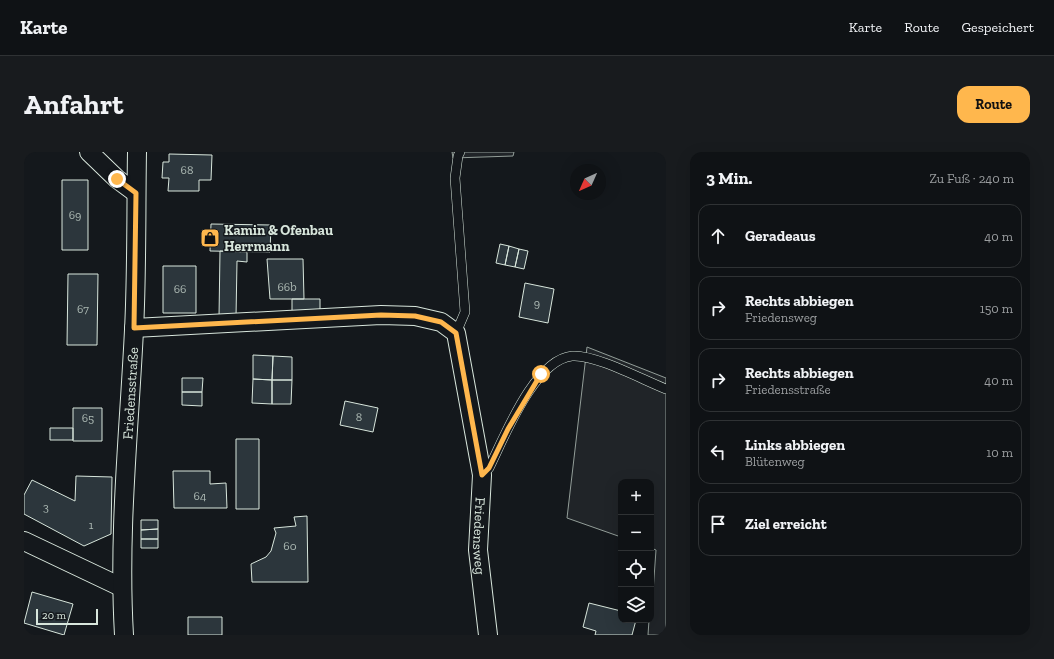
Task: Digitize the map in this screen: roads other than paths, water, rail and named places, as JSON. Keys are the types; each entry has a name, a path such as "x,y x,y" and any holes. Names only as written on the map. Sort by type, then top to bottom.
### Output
{"street":[{"path":"89,152 117,179 136,193"},
{"name":"Friedensstraße","path":"124,635 121,587 122,517 134,328 137,152"},
{"path":"134,328 381,315 415,316 441,322 456,333"},
{"name":"Friedensweg","path":"456,333 482,475 478,550 488,635"},
{"path":"24,541 121,587"}],"lane":[{"path":"456,333 465,312 455,178 458,156 460,152"},
{"path":"482,475 489,468 528,393 541,374 555,362 572,356 598,360 666,390"}],"place":[{"name":"Kamin & Ofenbau Herrmann","path":"210,238"}]}
